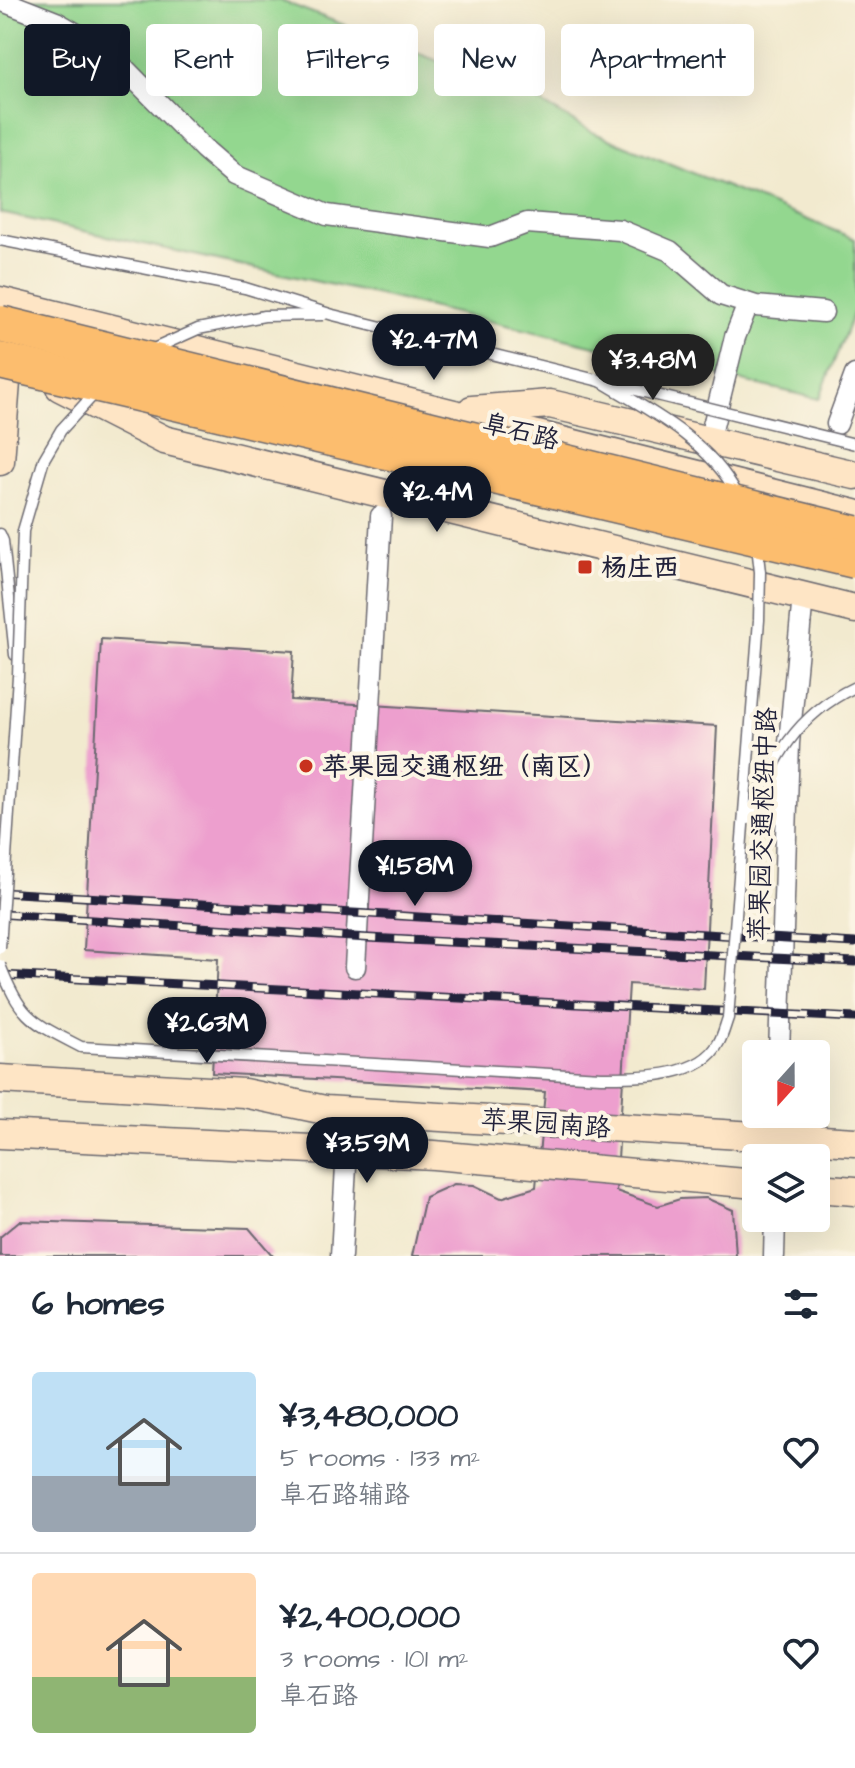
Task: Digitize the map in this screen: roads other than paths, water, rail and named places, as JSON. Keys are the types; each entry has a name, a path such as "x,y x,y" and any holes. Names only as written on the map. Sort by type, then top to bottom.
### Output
{"highway":[{"name":"阜石路","path":"0,324 855,534"},
{"name":"阜石路","path":"2,366 855,560"}],"main road":[{"name":"阜石路","path":"0,301 855,514"},
{"path":"0,461 2,366 48,381 855,577"},
{"path":"48,381 164,440 855,609"},
{"path":"445,412 550,404 855,475"},
{"name":"苹果园南路","path":"0,1079 244,1093 349,1112 855,1142"},
{"name":"苹果园南路","path":"0,1134 268,1149 348,1150 742,1183"},
{"path":"830,1189 855,1191"}],"street":[{"path":"0,0 56,22 99,47 234,175 327,215 490,237 527,223 620,230 670,251 721,295 748,304 809,313 823,312"},
{"path":"709,442 735,337 748,304"},
{"path":"837,424 855,375"},
{"path":"355,967 381,516"},
{"name":"苹果园交通枢纽中路","path":"779,1040 789,743 803,596"},
{"path":"341,1256 349,1112"},
{"path":"774,1256 775,1232"}],"lane":[{"path":"0,240 245,288 333,315 855,444"},
{"path":"125,367 147,352 198,329 264,316 333,315"},
{"path":"0,948 18,676 23,531 44,459 61,430 114,374"},
{"path":"595,378 648,410 707,452 734,488 748,516"},
{"path":"0,965 13,998 34,1023 81,1047 585,1076 660,1076 701,1061 718,1045 728,1018 759,604 760,572 755,529"},
{"path":"0,534 18,676"},
{"path":"744,828 777,756 796,729 835,697 855,687"}],"railway":[{"path":"0,892 855,943"},
{"path":"0,914 368,938 855,962"},
{"path":"0,975 855,1018"}],"place":[{"name":"杨庄西","path":"585,567"},
{"name":"苹果园交通枢纽（南区）","path":"306,766"}]}
